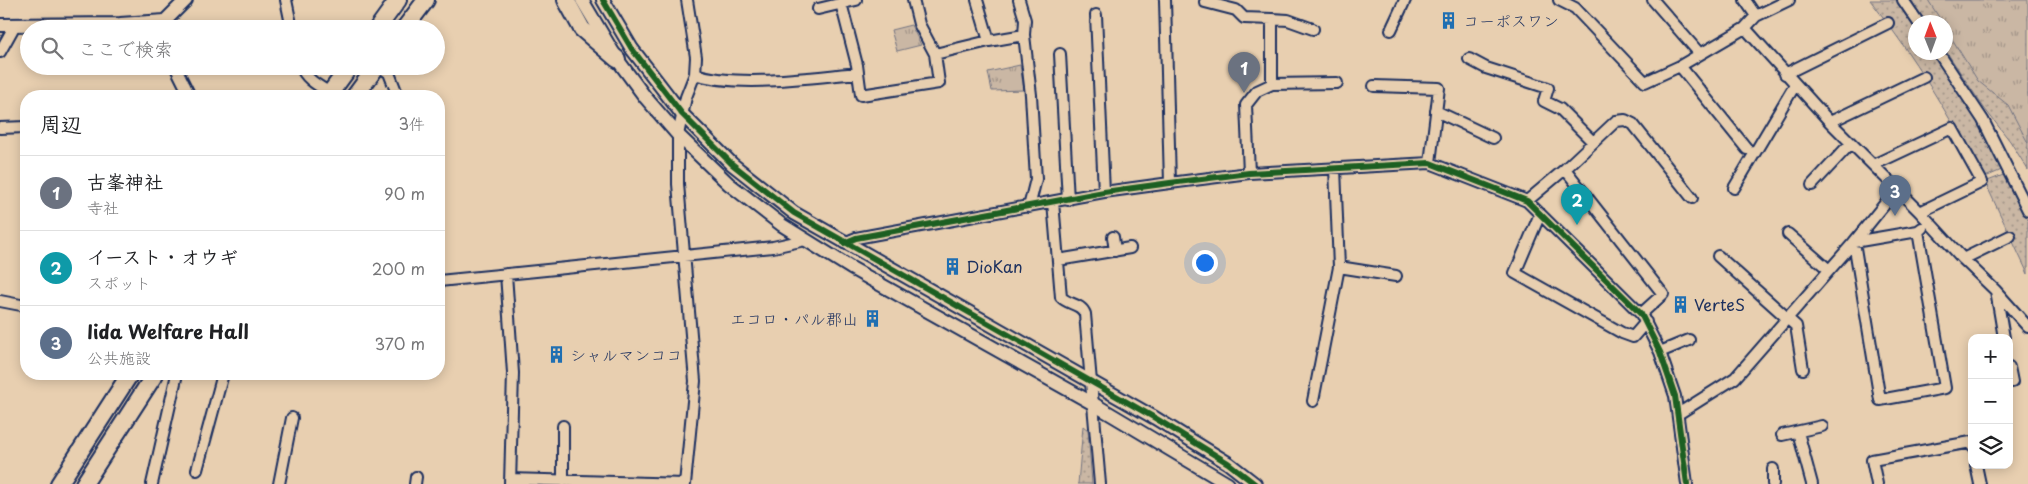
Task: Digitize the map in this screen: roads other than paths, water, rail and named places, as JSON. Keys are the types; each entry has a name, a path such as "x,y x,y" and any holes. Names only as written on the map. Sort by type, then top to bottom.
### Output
{"highway":[{"path":"384,20 398,0"},
{"path":"411,20 426,0"},
{"path":"566,0 582,28 616,59"},
{"path":"333,90 343,75"},
{"path":"360,90 371,75"},
{"path":"59,484 126,380"},
{"path":"84,484 151,380"}],"street":[{"path":"165,20 186,0"},
{"path":"286,0 290,20"},
{"path":"582,0 616,59 645,97 678,135 729,184 805,240 1092,403 1228,484"},
{"path":"603,0 632,49 682,114 732,164 794,213 1091,381 1228,463 1255,484"},
{"path":"506,274 513,373 510,482 563,481 685,484 695,382 678,184 678,135 682,114 696,74 695,39 687,0"},
{"path":"818,9 856,0"},
{"path":"841,3 858,73 861,95 939,83 935,54 919,24 913,0"},
{"path":"977,0 989,41"},
{"path":"1019,0 1025,20 1024,35 1032,95 1036,179 1029,207"},
{"path":"1164,0 1170,183"},
{"path":"1391,30 1405,0"},
{"path":"1562,0 1575,8 1645,82 1680,66 1745,28 1756,16 1789,0"},
{"path":"1653,0 1700,54"},
{"path":"1745,0 1756,16"},
{"path":"1902,0 1913,15"},
{"path":"1205,2 1236,10 1244,18 1288,20 1313,29"},
{"path":"1096,15 1104,192"},
{"path":"1272,19 1272,84"},
{"path":"1786,74 1888,23"},
{"path":"0,52 15,25"},
{"path":"0,26 20,25"},
{"path":"1745,28 1830,122 1930,222 2028,327"},
{"path":"935,54 1024,35"},
{"path":"1060,54 1068,200"},
{"path":"1469,59 1486,68 1548,88 1544,101 1560,109 1593,142"},
{"path":"1943,60 1983,120 2028,210"},
{"path":"1680,66 1747,148"},
{"path":"696,74 705,77 749,80 858,73"},
{"path":"180,75 187,90"},
{"path":"306,75 323,90"},
{"path":"390,75 396,90"},
{"path":"1830,122 1924,77"},
{"path":"1250,173 1246,105 1256,91 1272,84 1336,84"},
{"path":"1734,188 1795,85"},
{"path":"1374,86 1439,88 1430,163"},
{"path":"1436,111 1493,138"},
{"path":"1527,201 1565,169 1616,121 1626,120 1692,198"},
{"path":"0,128 20,128"},
{"path":"1873,164 1952,128 1982,182 1920,212"},
{"path":"1812,185 1852,143"},
{"path":"844,243 856,238 1104,192 1250,173 1430,163 1527,201 1644,318 1660,352 1673,390 1687,484"},
{"path":"1313,401 1339,267 1335,168"},
{"path":"1540,214 1515,273 1622,333 1633,337 1644,318 1663,294 1565,169"},
{"path":"1678,414 1735,378 1854,242 1897,189"},
{"path":"1053,202 1061,297 1066,302 1075,304 1084,310 1100,484"},
{"path":"1854,242 1918,231 1930,222"},
{"path":"1854,242 1880,400 1945,388 1918,231"},
{"path":"1788,234 1829,270"},
{"path":"1963,259 2010,236"},
{"path":"1113,237 1114,251"},
{"path":"445,280 773,247 805,240"},
{"path":"1058,260 1130,248"},
{"path":"1718,256 1796,326 1803,369"},
{"path":"1339,267 1396,276"},
{"path":"1995,290 2003,334"},
{"path":"0,300 20,305"},
{"path":"1660,352 1689,340"},
{"path":"152,484 176,380"},
{"path":"197,470 221,380"},
{"path":"279,484 292,418"},
{"path":"563,426 563,481"},
{"path":"1782,435 1822,426"},
{"path":"1798,432 1812,484"},
{"path":"1877,484 1872,460 1968,443"},
{"path":"1773,469 1774,484"},
{"path":"1977,469 1980,484"}],"place":[{"name":"コーポスワン","path":"1449,21"},
{"name":"古峯神社","path":"1244,93"},
{"name":"Iida Welfare Hall","path":"1895,216"},
{"name":"イースト・オウギ","path":"1577,225"},
{"name":"DioKan","path":"952,267"},
{"name":"VerteS","path":"1680,305"},
{"name":"エコロ・パル郡山","path":"872,319"},
{"name":"シャルマンココ","path":"556,355"}]}
